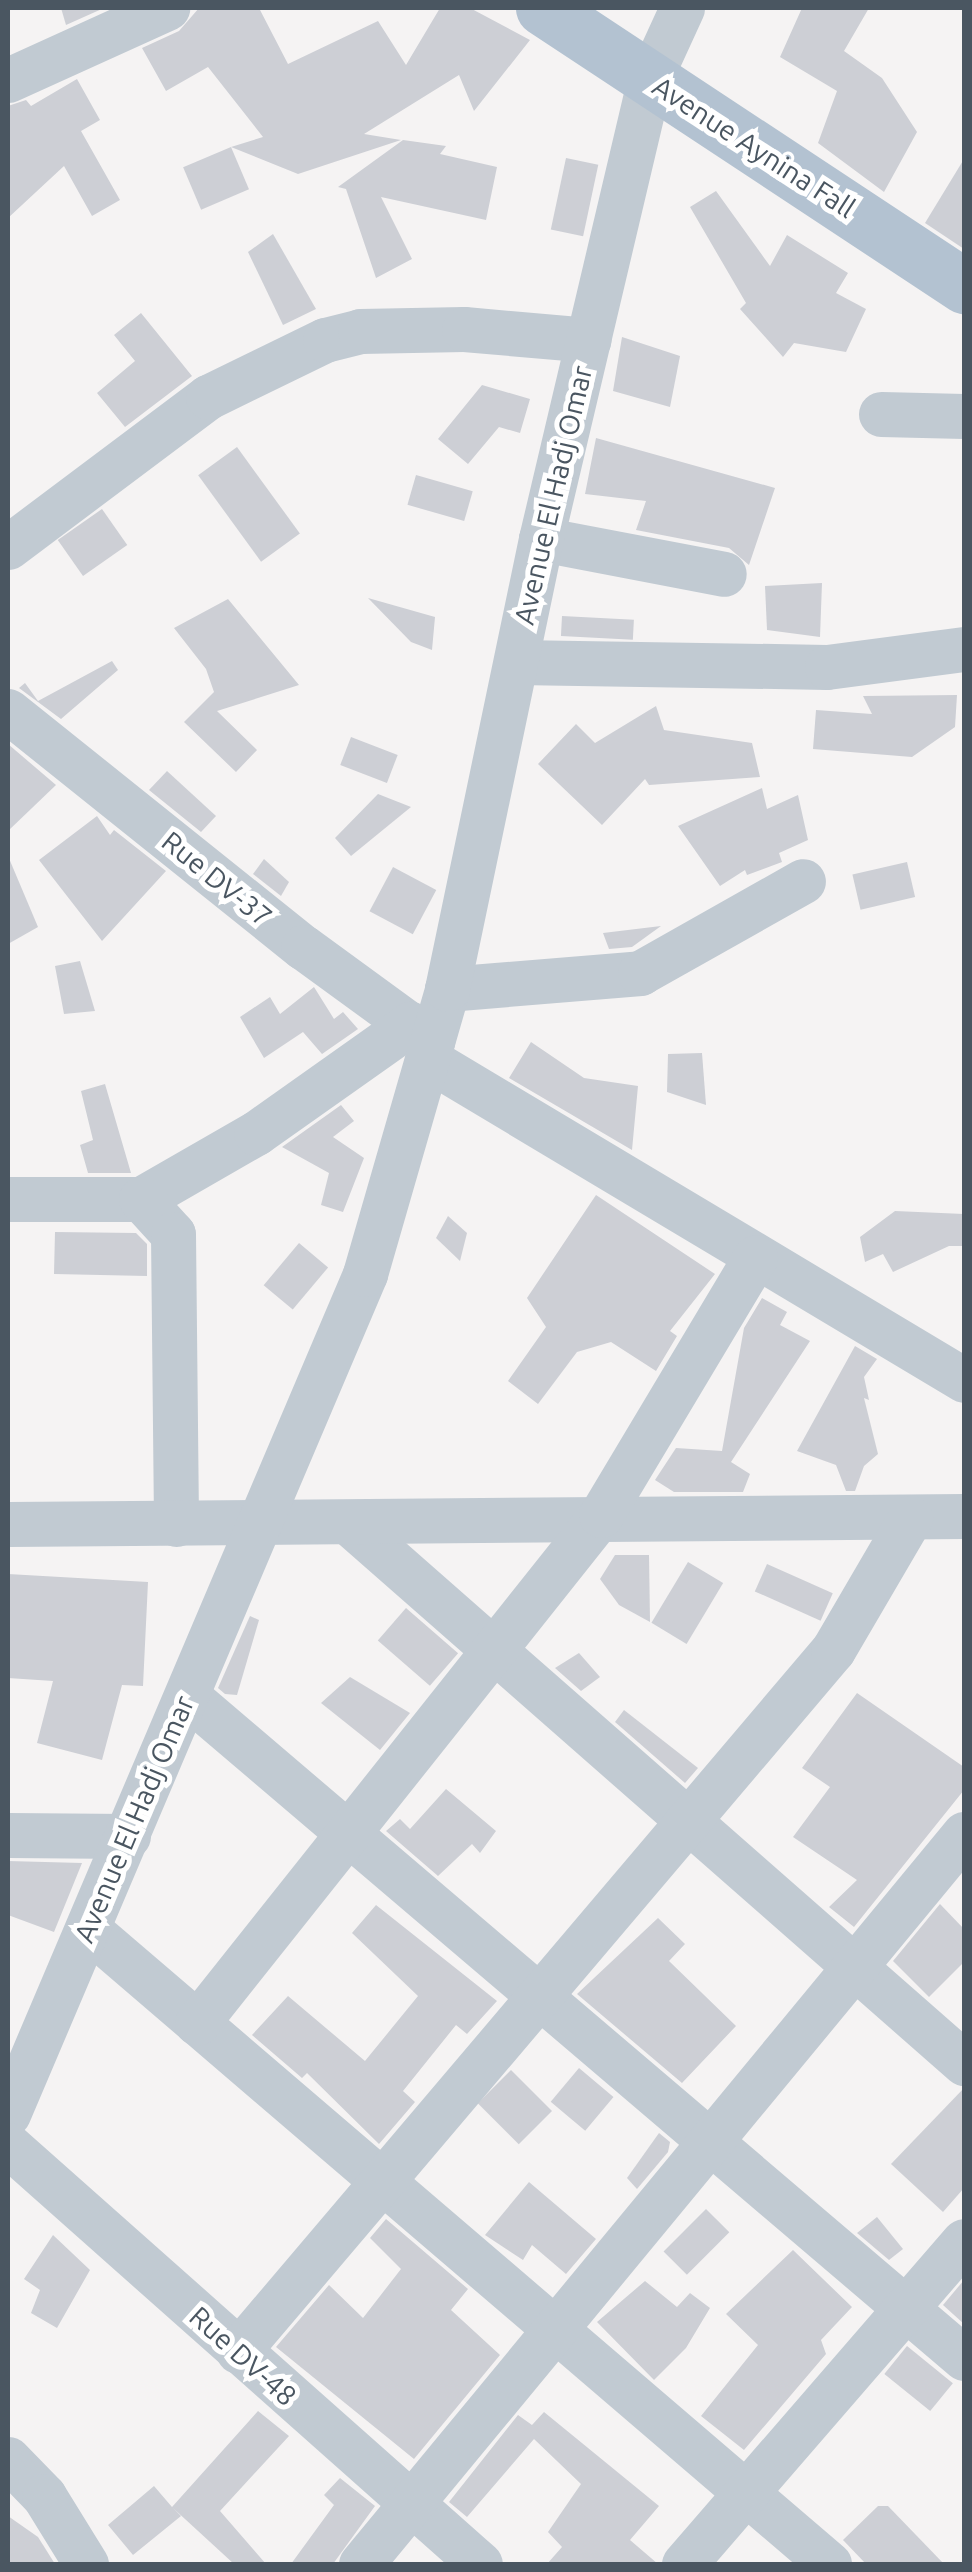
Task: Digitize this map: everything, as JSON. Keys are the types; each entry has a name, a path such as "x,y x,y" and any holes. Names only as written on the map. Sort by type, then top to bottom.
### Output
{"main road":[{"name":"Avenue Aynina Fall","path":"543,8 964,286"}],"street":[{"path":"8,80 167,8"},
{"name":"Avenue El Hadj Omar","path":"8,2114 365,1274 423,1042 447,989 541,539 650,78 682,8"},
{"path":"8,547 208,397 325,340 360,331 464,329 589,340"},
{"path":"881,414 964,416"},
{"path":"541,539 724,574"},
{"path":"516,662 826,667 964,649"},
{"name":"Rue DV-37","path":"8,711 423,1042 755,1258 964,1380"},
{"path":"447,989 640,973 803,880"},
{"path":"8,1199 141,1199 423,1042"},
{"path":"141,1199 173,1234 176,1524"},
{"path":"197,2024 346,1832 498,1653 601,1515 755,1258"},
{"path":"8,1524 260,1524 601,1515 964,1516"},
{"path":"238,2351 536,1994 688,1826 833,1650 910,1518"},
{"path":"348,1522 688,1826 964,2062"},
{"path":"187,1696 964,2358"},
{"path":"361,2564 964,1834"},
{"path":"8,1835 128,1836"},
{"path":"88,1930 829,2564"},
{"name":"Rue DV-48","path":"8,2145 480,2564"},
{"path":"684,2564 749,2496 964,2242"},
{"path":"8,2459 44,2496 86,2564"}],"building":[{"path":"61,8 104,8 66,25"},
{"path":"199,8 259,8 288,64 378,21 406,65 440,8 470,8 530,40 474,111 459,75 364,134 401,140 298,174 231,147 263,137 208,67 166,91 142,48 179,31"},
{"path":"802,8 869,8 844,51 882,78 917,132 884,192 818,143 837,91 780,57"},
{"path":"77,79 100,120 81,131 120,200 92,216 64,166 8,218 8,106 26,100 31,106"},
{"path":"403,140 446,146 440,154 497,167 486,220 381,197 412,259 376,278 346,189 338,187"},
{"path":"231,147 249,189 201,210 183,167"},
{"path":"566,158 598,165 583,236 551,229"},
{"path":"964,159 964,249 925,223"},
{"path":"716,191 770,266 787,235 848,273 836,293 866,309 846,352 794,343 783,357 740,309 746,303 690,207"},
{"path":"273,234 316,309 283,325 248,252"},
{"path":"141,313 192,376 125,427 97,393 135,361 114,335"},
{"path":"622,337 680,356 670,407 613,391"},
{"path":"482,385 530,399 520,433 499,427 468,464 438,439"},
{"path":"596,438 775,488 749,565 729,548 636,530 646,501 585,494"},
{"path":"237,447 300,534 261,562 198,475"},
{"path":"416,475 473,491 464,521 407,505"},
{"path":"102,509 127,545 83,576 58,540"},
{"path":"822,583 820,637 767,630 765,586"},
{"path":"368,598 435,617 432,650 411,642"},
{"path":"228,599 299,685 217,711 257,750 236,772 184,722 214,692 206,669 174,628"},
{"path":"562,616 634,620 633,640 561,636"},
{"path":"112,661 118,670 61,719 19,688 25,683 38,701"},
{"path":"957,695 955,727 912,757 813,749 816,710 872,714 863,696"},
{"path":"656,706 664,730 752,743 760,777 649,785 645,779 602,825 538,764 576,724 595,743"},
{"path":"351,737 398,755 387,783 340,765"},
{"path":"8,744 56,785 8,831"},
{"path":"167,771 216,816 201,832 149,790"},
{"path":"762,788 767,809 798,795 808,840 779,853 782,862 747,875 745,870 720,886 678,826"},
{"path":"378,794 411,807 351,856 335,838"},
{"path":"97,816 110,835 114,830 166,871 102,941 39,860"},
{"path":"8,856 38,927 8,944"},
{"path":"264,859 289,882 281,896 253,874"},
{"path":"907,862 915,897 861,910 852,875"},
{"path":"393,867 436,890 413,934 370,911"},
{"path":"661,926 632,947 609,949 603,933"},
{"path":"80,961 95,1011 64,1014 55,966"},
{"path":"314,987 334,1019 343,1012 358,1029 322,1054 303,1032 264,1058 240,1017 270,997 280,1014"},
{"path":"531,1042 584,1078 638,1086 632,1150 509,1078"},
{"path":"702,1053 706,1105 667,1092 668,1054"},
{"path":"105,1084 131,1173 88,1173 80,1145 93,1140 81,1091"},
{"path":"341,1105 354,1121 333,1137 364,1158 343,1212 321,1205 329,1173 282,1147"},
{"path":"596,1195 715,1274 670,1331 677,1336 656,1371 611,1342 577,1352 538,1404 508,1381 546,1327 527,1298"},
{"path":"895,1211 964,1214 964,1246 949,1246 893,1272 883,1254 865,1262 860,1237"},
{"path":"448,1216 467,1233 460,1261 436,1238"},
{"path":"55,1232 136,1233 147,1244 147,1276 54,1274"},
{"path":"299,1243 328,1267 293,1310 264,1285"},
{"path":"762,1298 787,1312 780,1325 810,1341 731,1462 750,1474 743,1492 674,1492 655,1480 676,1448 722,1451 744,1328"},
{"path":"855,1346 877,1359 864,1377 869,1400 864,1398 878,1454 864,1466 855,1491 846,1491 836,1465 797,1451"},
{"path":"615,1555 649,1555 650,1622 619,1605 600,1579"},
{"path":"688,1562 723,1583 687,1644 651,1623"},
{"path":"767,1564 833,1593 821,1621 755,1591"},
{"path":"8,1574 148,1582 143,1686 122,1685 102,1760 37,1743 53,1681 8,1678"},
{"path":"406,1608 458,1653 430,1686 378,1640"},
{"path":"250,1616 259,1620 237,1695 225,1694 218,1688"},
{"path":"579,1653 600,1677 581,1691 555,1668"},
{"path":"350,1677 410,1713 380,1750 321,1703"},
{"path":"857,1693 964,1767 964,1790 854,1927 829,1907 857,1880 793,1837 830,1787 802,1768"},
{"path":"624,1710 698,1768 685,1783 615,1722"},
{"path":"446,1789 496,1831 480,1853 472,1844 438,1876 386,1831 400,1819 410,1829"},
{"path":"8,1861 82,1863 54,1932 8,1915"},
{"path":"940,1904 964,1929 964,1962 929,1997 893,1961"},
{"path":"376,1905 497,2001 467,2034 456,2025 403,2091 415,2102 379,2144 307,2073 302,2078 252,2035 288,1996 365,2061 418,1996 352,1933"},
{"path":"658,1918 685,1944 669,1961 736,2026 682,2083 577,1994"},
{"path":"579,2068 613,2097 585,2131 551,2102"},
{"path":"511,2070 552,2111 519,2144 478,2103"},
{"path":"964,2088 964,2188 943,2212 891,2164"},
{"path":"659,2133 670,2142 668,2152 637,2189 627,2178"},
{"path":"529,2182 596,2239 566,2274 532,2245 523,2260 485,2235"},
{"path":"706,2209 729,2232 687,2275 664,2251"},
{"path":"877,2217 903,2249 889,2260 857,2233"},
{"path":"386,2219 468,2289 451,2310 500,2355 414,2459 276,2347 329,2285 363,2318 401,2269 370,2238"},
{"path":"53,2235 90,2270 57,2328 31,2313 40,2290 24,2279"},
{"path":"793,2250 852,2307 821,2340 826,2354 744,2450 701,2416 758,2345 726,2314"},
{"path":"964,2280 964,2324 943,2305"},
{"path":"645,2281 677,2307 690,2293 710,2308 686,2348 654,2380 597,2322"},
{"path":"907,2346 953,2383 930,2411 884,2374"},
{"path":"258,2411 289,2436 220,2511 266,2564 234,2564 173,2508 181,2516 133,2555 108,2525 154,2486 172,2507"},
{"path":"544,2412 659,2506 630,2540 658,2564 547,2564 562,2547 548,2532 581,2484 534,2439 467,2517 449,2502 518,2415 532,2425"},
{"path":"340,2478 375,2506 333,2564 291,2564 334,2505 324,2495"},
{"path":"878,2506 888,2506 944,2564 866,2564 843,2540"},
{"path":"8,2516 38,2537 55,2564 8,2564"}]}
